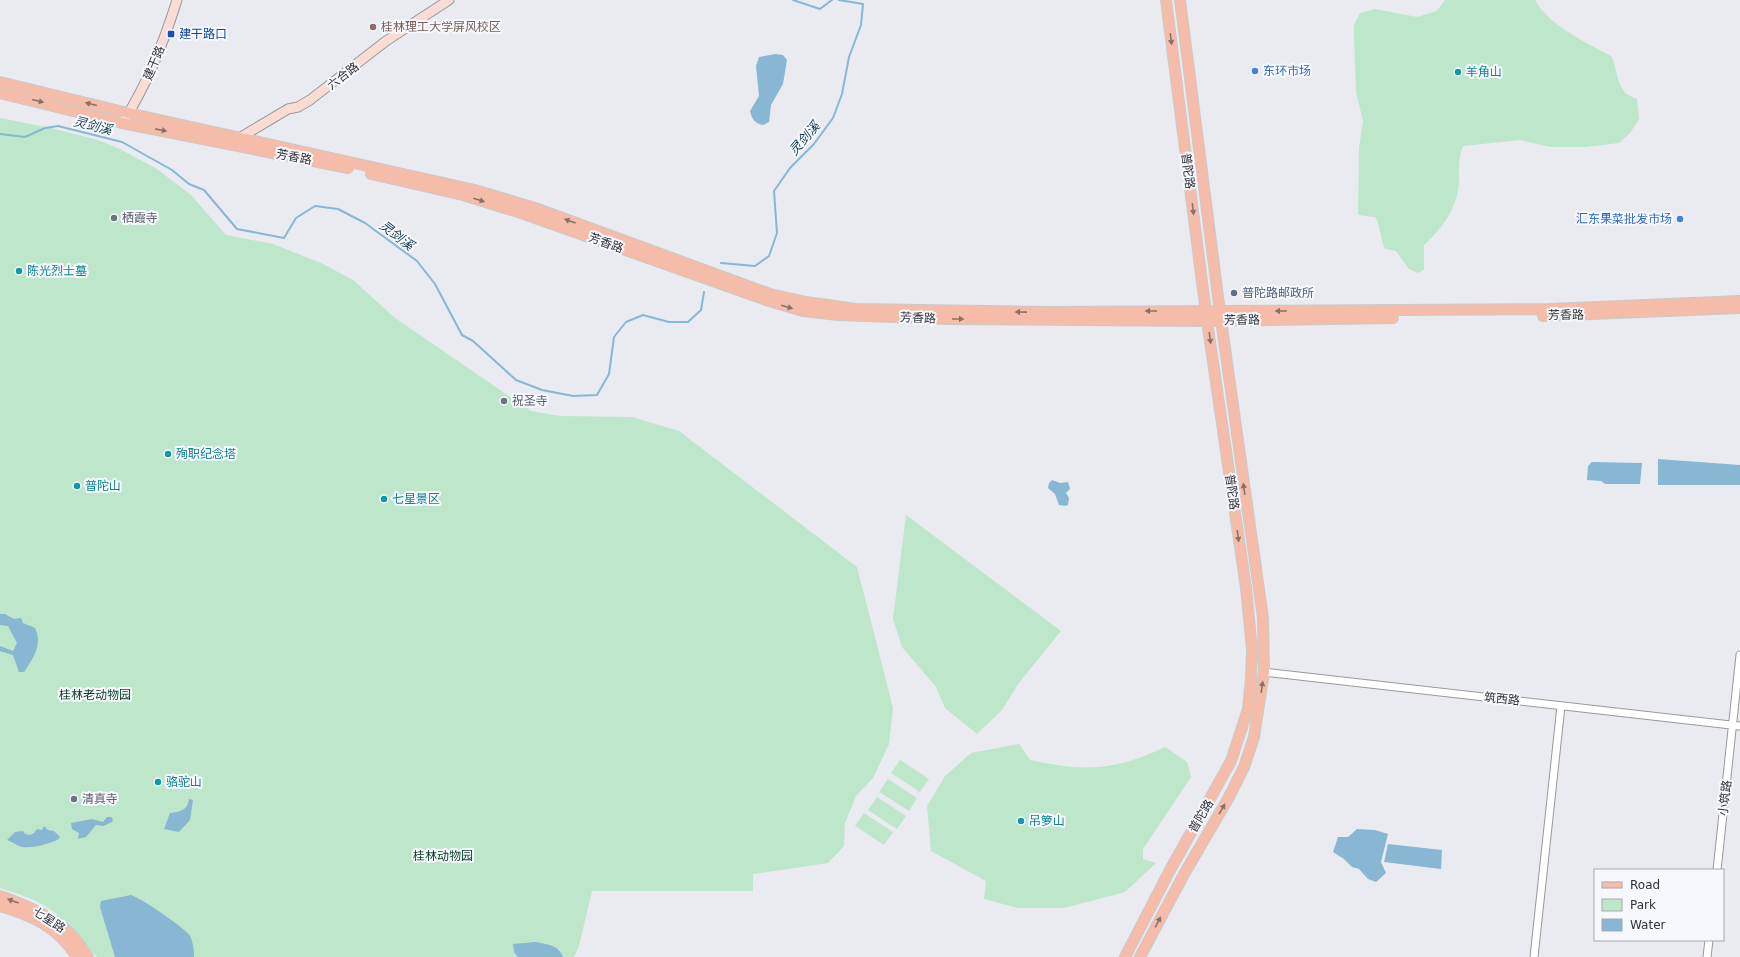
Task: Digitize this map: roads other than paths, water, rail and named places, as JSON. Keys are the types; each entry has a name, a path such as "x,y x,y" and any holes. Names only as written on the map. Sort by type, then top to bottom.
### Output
{"main road":[{"name":"普陀路","path":"1125,957 1160,888 1231,761 1248,709 1252,663 1250,619 1207,316 1166,0"},
{"name":"普陀路","path":"1140,957 1164,911 1229,797 1244,767 1254,737 1264,672 1263,618 1220,315 1180,0"},
{"path":"0,82 128,113"},
{"path":"0,93 122,123"},
{"name":"芳香路","path":"128,113 475,190 535,208 770,294 806,302 856,309 1207,316"},
{"name":"芳香路","path":"122,123 355,170 463,195 524,214 762,299 803,311 838,315 949,319 1207,316 1550,309 1740,301"},
{"name":"芳香路","path":"1220,315 1570,316 1740,308"},
{"name":"七星路","path":"0,896 28,907 56,923 72,936 88,957"},
{"name":"七星路","path":"0,906 30,917 47,926 66,941 77,957"}],"street":[{"name":"建干路","path":"122,123 149,76 164,41 177,0"},
{"name":"六合路","path":"234,145 241,137 288,109 298,107 310,100 386,40 449,0"},
{"name":"小筑路","path":"1717,869 1737,726 1740,655"},
{"name":"筑西路","path":"1264,672 1737,726"},
{"path":"1534,957 1561,706"},
{"path":"1707,957 1709,941"}],"water":[{"path":"775,54 783,55 787,60 783,84 771,105 769,122 763,125 754,120 750,111 759,96 756,66 759,57"},
{"path":"1658,459 1740,465 1740,485 1658,485"},
{"path":"1592,462 1642,463 1640,484 1605,484 1601,481 1587,480 1588,466"},
{"path":"1052,480 1060,483 1068,482 1070,489 1066,493 1069,498 1068,505 1059,505 1055,494 1048,488 1049,483"},
{"path":"0,614 5,614 14,619 21,618 23,623 35,628 38,640 36,651 24,672 19,672 13,655 0,651 0,646 13,651 17,643 8,626 0,625"},
{"path":"189,799 193,800 190,820 179,832 164,829 170,813 183,810 187,806"},
{"path":"107,817 111,817 113,819 112,822 103,826 96,825 86,837 78,839 79,833 72,829 71,823 92,819 103,822"},
{"path":"44,826 48,830 54,831 60,837 59,839 33,847 19,846 7,840 15,832 23,831 25,834 30,835 37,829 42,830"},
{"path":"1357,829 1375,830 1388,834 1381,862 1386,873 1376,882 1368,879 1359,869 1352,867 1344,859 1333,852 1338,837 1348,837"},
{"path":"1388,844 1442,850 1441,869 1384,862"},
{"path":"131,895 180,926 190,936 194,949 194,957 115,957 100,907 101,901"},
{"path":"535,942 548,944 558,950 563,957 518,957 514,952 513,944"}],"waterway":[{"name":"灵剑溪","path":"793,0 820,9 832,0"},
{"name":"灵剑溪","path":"721,263 755,266 769,256 777,233 774,191 790,168 814,144 833,118 842,94 849,57 861,25 863,4 839,0"},
{"name":"灵剑溪","path":"0,134 25,137 45,128 58,126 122,142 172,170 189,184 204,190 237,229 284,238 296,218 315,206 338,209 365,223 417,261 435,284 462,335 473,341 516,380 542,390 573,396 597,395 609,374 614,337 626,322 643,315 669,322 688,322 701,310 704,292"}],"place":[{"name":"桂林理工大学屏风校区","path":"373,27"},
{"name":"建干路口","path":"171,34"},
{"name":"东环市场","path":"1255,71"},
{"name":"羊角山","path":"1458,72"},
{"name":"栖霞寺","path":"114,218"},
{"name":"汇东果菜批发市场","path":"1680,219"},
{"name":"陈光烈士墓","path":"19,271"},
{"name":"普陀路邮政所","path":"1234,293"},
{"name":"祝圣寺","path":"504,401"},
{"name":"殉职纪念塔","path":"168,454"},
{"name":"普陀山","path":"77,486"},
{"name":"七星景区","path":"384,499"},
{"name":"骆驼山","path":"158,782"},
{"name":"清真寺","path":"74,799"},
{"name":"吊箩山","path":"1021,821"}],"park label":[{"name":"桂林老动物园","path":"95,695"},
{"name":"桂林动物园","path":"443,856"}]}
